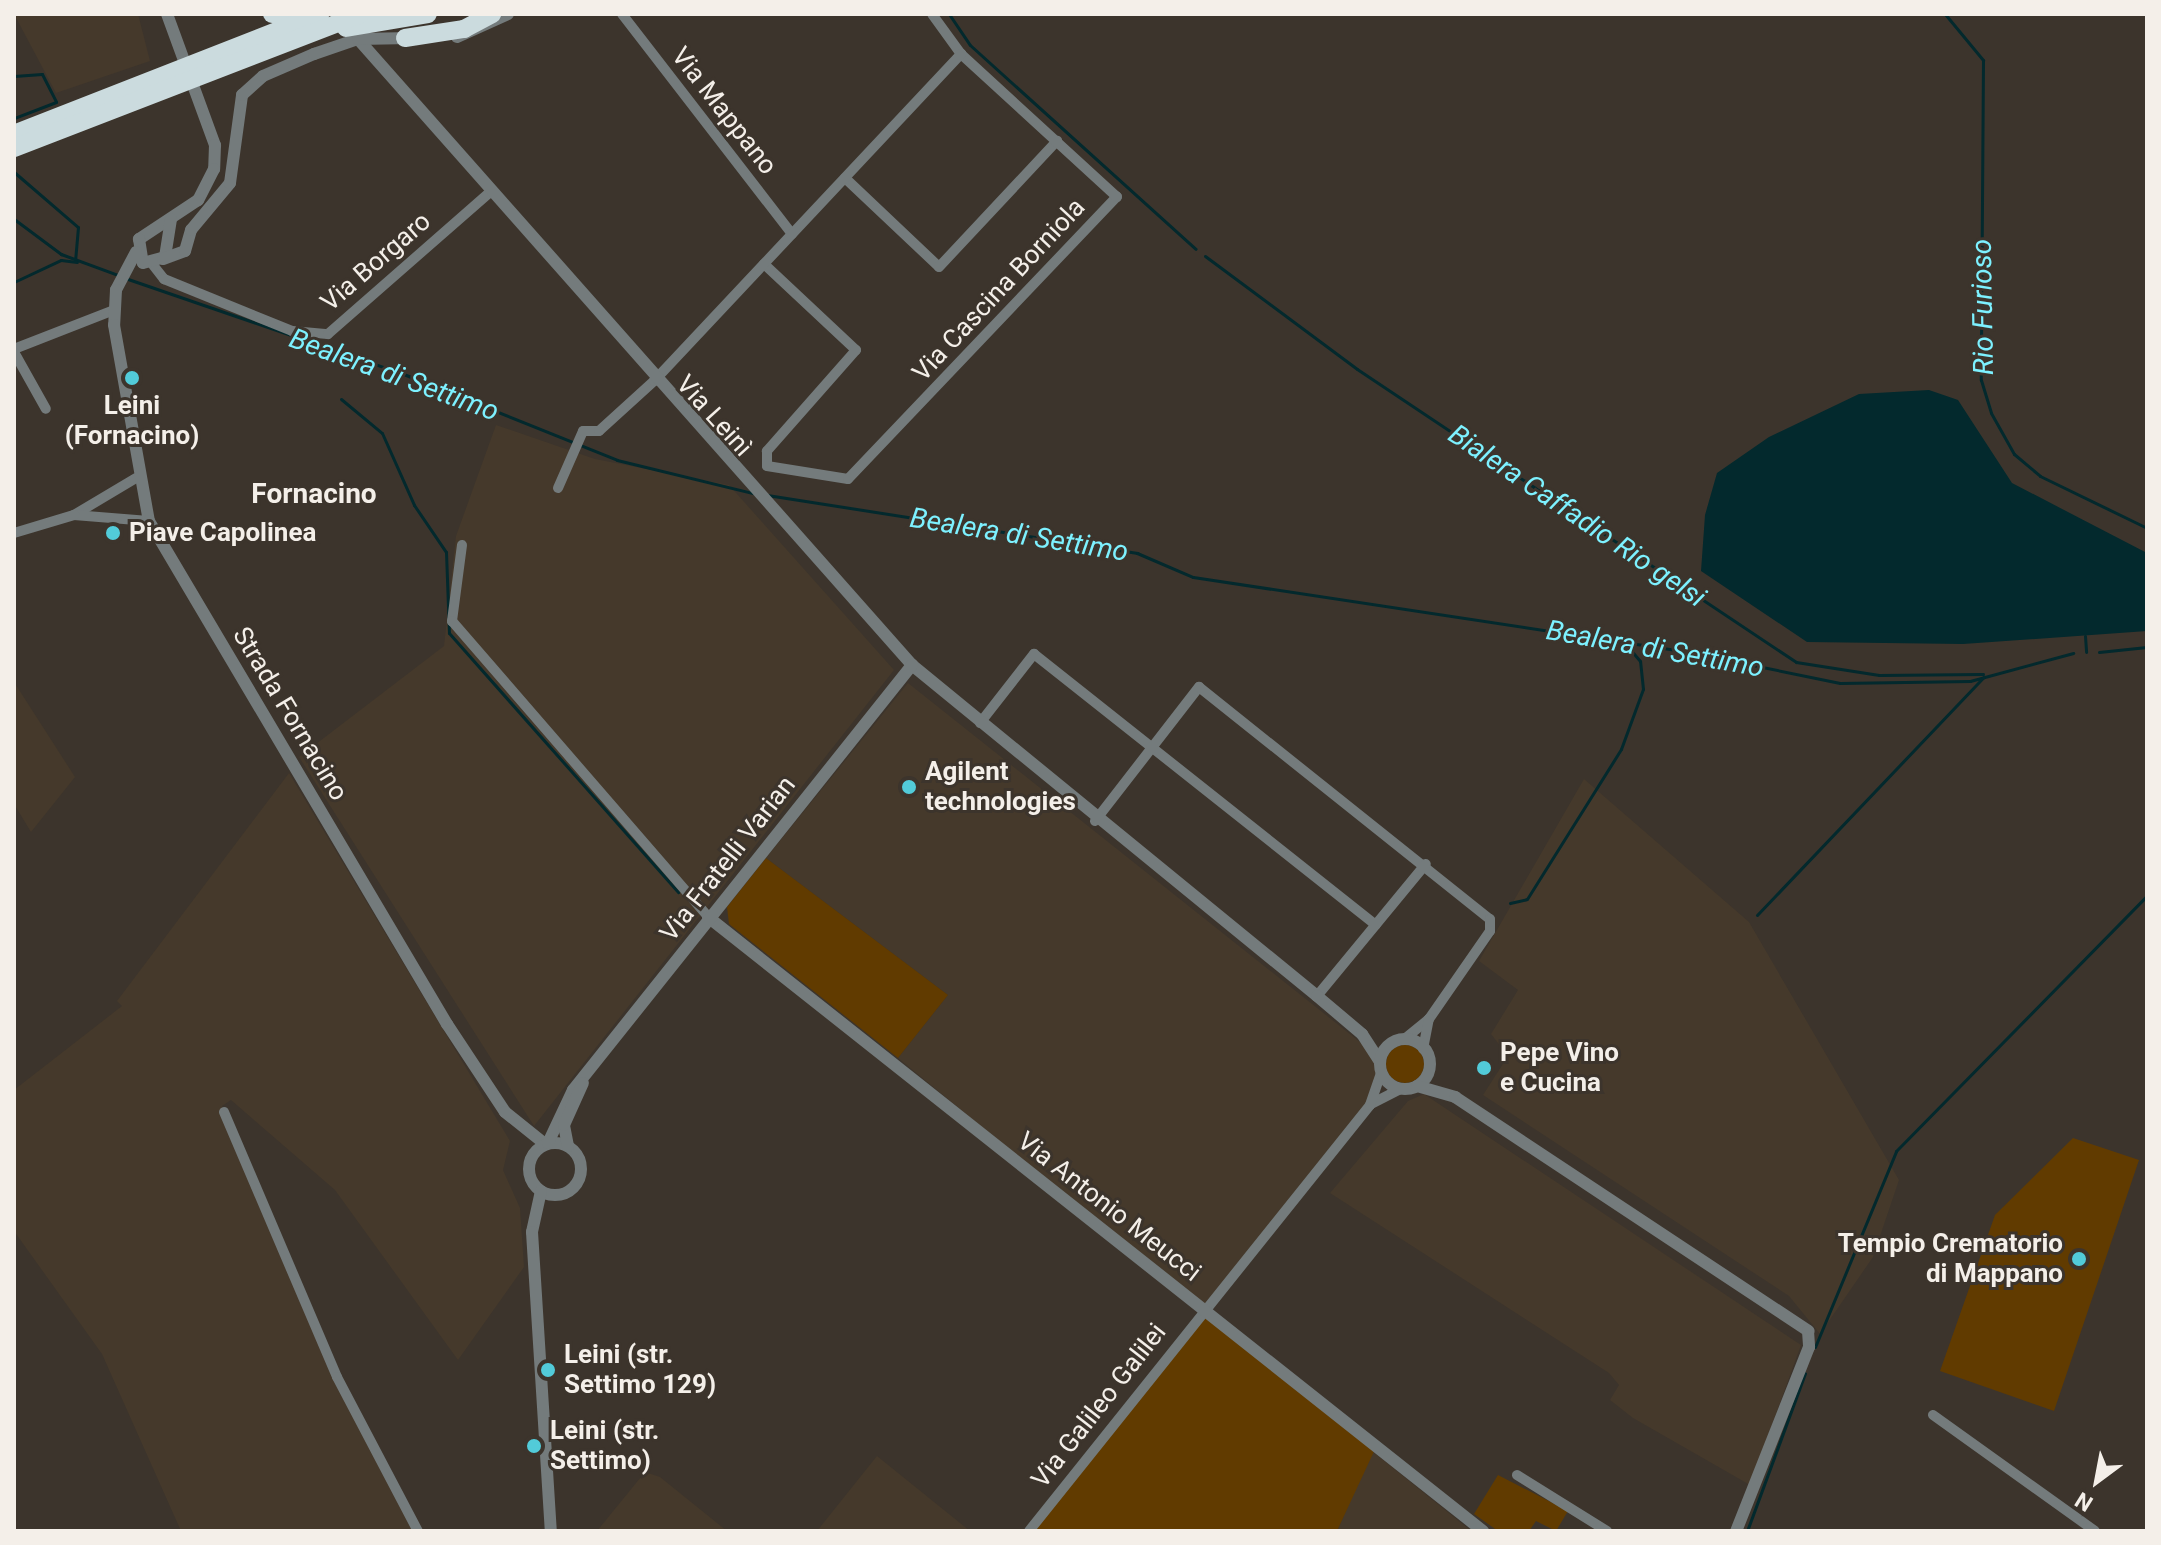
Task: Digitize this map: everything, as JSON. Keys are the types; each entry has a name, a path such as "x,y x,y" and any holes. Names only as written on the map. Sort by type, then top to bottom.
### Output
{"highway":[{"path":"272,14 284,14"},
{"path":"14,134 320,14"},
{"path":"14,148 361,14"},
{"path":"308,35 428,14"},
{"path":"405,38 464,29 492,14"}],"street":[{"path":"148,234 198,200 214,169 215,145 167,14"},
{"path":"149,260 181,255 187,239 230,183 242,95 263,76 358,39 464,36 508,14"},
{"name":"Via Mappano","path":"622,14 792,234"},
{"name":"Via Cascina Borniola","path":"764,264 856,350 767,451 767,466 848,479 1117,197 961,54 932,14"},
{"name":"Via Leinì","path":"358,39 654,381 912,665 1095,821 1362,1034"},
{"path":"558,488 576,441 593,426 599,431 654,381 961,54"},
{"path":"845,178 939,267 1057,141"},
{"name":"Via Borgaro","path":"149,260 164,279 292,331 328,334 490,192"},
{"path":"149,260 166,243 171,219"},
{"path":"148,234 166,243 187,239"},
{"path":"148,234 149,260"},
{"name":"Strada Fornacino","path":"149,260 122,274 114,310 136,478 149,521 531,1158"},
{"path":"46,409 14,350 114,310"},
{"path":"14,533 74,515 136,478"},
{"path":"74,515 149,521"},
{"path":"462,545 452,621 708,917"},
{"path":"980,723 1034,654 1376,925"},
{"name":"Via Fratelli Varian","path":"546,1144 561,1106 583,1083 708,917 912,665"},
{"path":"1095,821 1199,687 1426,864 1490,919 1490,931 1429,1019 1397,1042 1381,1068 1370,1105"},
{"path":"1317,996 1426,864"},
{"name":"Via Antonio Meucci","path":"708,917 1483,1531"},
{"path":"1429,1019 1423,1049 1429,1065 1455,1097"},
{"path":"1362,1034 1423,1049"},
{"path":"1362,1034 1381,1068 1400,1089"},
{"path":"1417,1086 1429,1065"},
{"name":"Via Fratelli Varian","path":"568,1146 564,1125 583,1083"},
{"path":"1370,1105 1400,1089 1417,1086 1455,1097 1798,1324 1809,1347 1736,1531"},
{"name":"Via Galileo Galilei","path":"1029,1531 1370,1105"},
{"path":"224,1112 337,1377 418,1531"},
{"name":"Strada Fornacino","path":"505,1112 546,1144"},
{"path":"535,1247 541,1210 555,1195 580,1177 579,1159 568,1146 546,1144 531,1158 528,1173 541,1191 555,1195"},
{"path":"541,1191 533,1214 551,1531"},
{"path":"1933,1415 2095,1531"},
{"path":"1517,1475 1607,1531"}],"shaded area":[{"path":"14,14 138,14 150,61 56,93"},
{"path":"496,425 595,459 729,485 894,670 534,1126 299,757 444,646 456,536"},
{"path":"14,682 75,777 31,832 14,804"},
{"path":"908,683 1370,1050 1381,1073 1380,1086 1204,1309 898,1058 948,995 766,858"},
{"path":"289,773 510,1141 503,1170 520,1208 524,1267 458,1360 335,1190 231,1100 222,1106 337,1377 418,1531 181,1531 102,1354 14,1231 14,1090 122,1006 117,1001"},
{"path":"1584,779 1749,922 1899,1180 1873,1257 1820,1334 1789,1296 1483,1095 1508,1056 1491,1034 1518,990 1479,961"},
{"path":"766,858 948,995 898,1058 729,924 727,907"},
{"path":"1405,1045 1419,1050 1424,1064 1419,1078 1405,1083 1391,1078 1386,1064 1391,1050"},
{"path":"1424,1094 1801,1345 1750,1485 1633,1418 1610,1400 1619,1385 1609,1373 1330,1193 1408,1101"},
{"path":"2073,1138 2139,1160 2054,1411 1940,1371 1995,1215"},
{"path":"1204,1309 1377,1445 1337,1531 1029,1531"},
{"path":"1372,1451 1470,1530 1470,1531 1337,1531"},
{"path":"877,1456 970,1531 817,1531"},
{"path":"645,1472 660,1477 727,1531 597,1531"},
{"path":"1498,1475 1568,1511 1556,1531 1536,1521 1529,1531 1498,1531 1474,1514"}],"water":[{"path":"1929,390 1958,400 2012,483 2147,553 2147,631 1963,644 1807,642 1701,571 1705,515 1717,473 1769,437 1859,394"}],"waterway":[{"name":"Bialera Caffadio Rio gelsi","path":"949,14 970,45 1196,249"},
{"name":"Rio Furioso","path":"1945,14 1983,60 1981,380 1991,413 2014,454 2040,476 2147,528"},
{"path":"14,76 42,74 56,102 14,118"},
{"path":"14,172 78,227 75,259"},
{"path":"14,219 61,254 118,275"},
{"name":"Bialera Caffadio Rio gelsi","path":"1205,256 1357,369 1796,662 1879,675 1983,674"},
{"path":"14,282 61,260 77,262"},
{"name":"Bealera di Settimo","path":"125,278 401,373 617,460 756,494"},
{"path":"341,399 382,433 414,505 446,552 449,633 678,892"},
{"name":"Bealera di Settimo","path":"767,495 1137,553 1193,577 1689,652 1840,683 1970,681 2073,653"},
{"path":"2085,636 2086,652"},
{"path":"1510,903 1527,899 1621,749 1643,689 1640,661 1624,642"},
{"name":"Bealera di Settimo","path":"2099,652 2147,647"},
{"path":"1757,915 1984,677"},
{"path":"1815,1347 1896,1151 2147,896"},
{"path":"1747,1531 1805,1373"}],"place":[{"name":"Leini (Fornacino)","path":"132,378"},
{"name":"Piave Capolinea","path":"113,533"},
{"name":"Agilent technologies","path":"909,787"},
{"name":"Pepe Vino e Cucina","path":"1484,1068"},
{"name":"Tempio Crematorio di Mappano","path":"2079,1259"},
{"name":"Leini (str. Settimo 129)","path":"548,1370"},
{"name":"Leini (str. Settimo)","path":"534,1446"}],"district":[{"name":"Fornacino","path":"314,494"}]}
